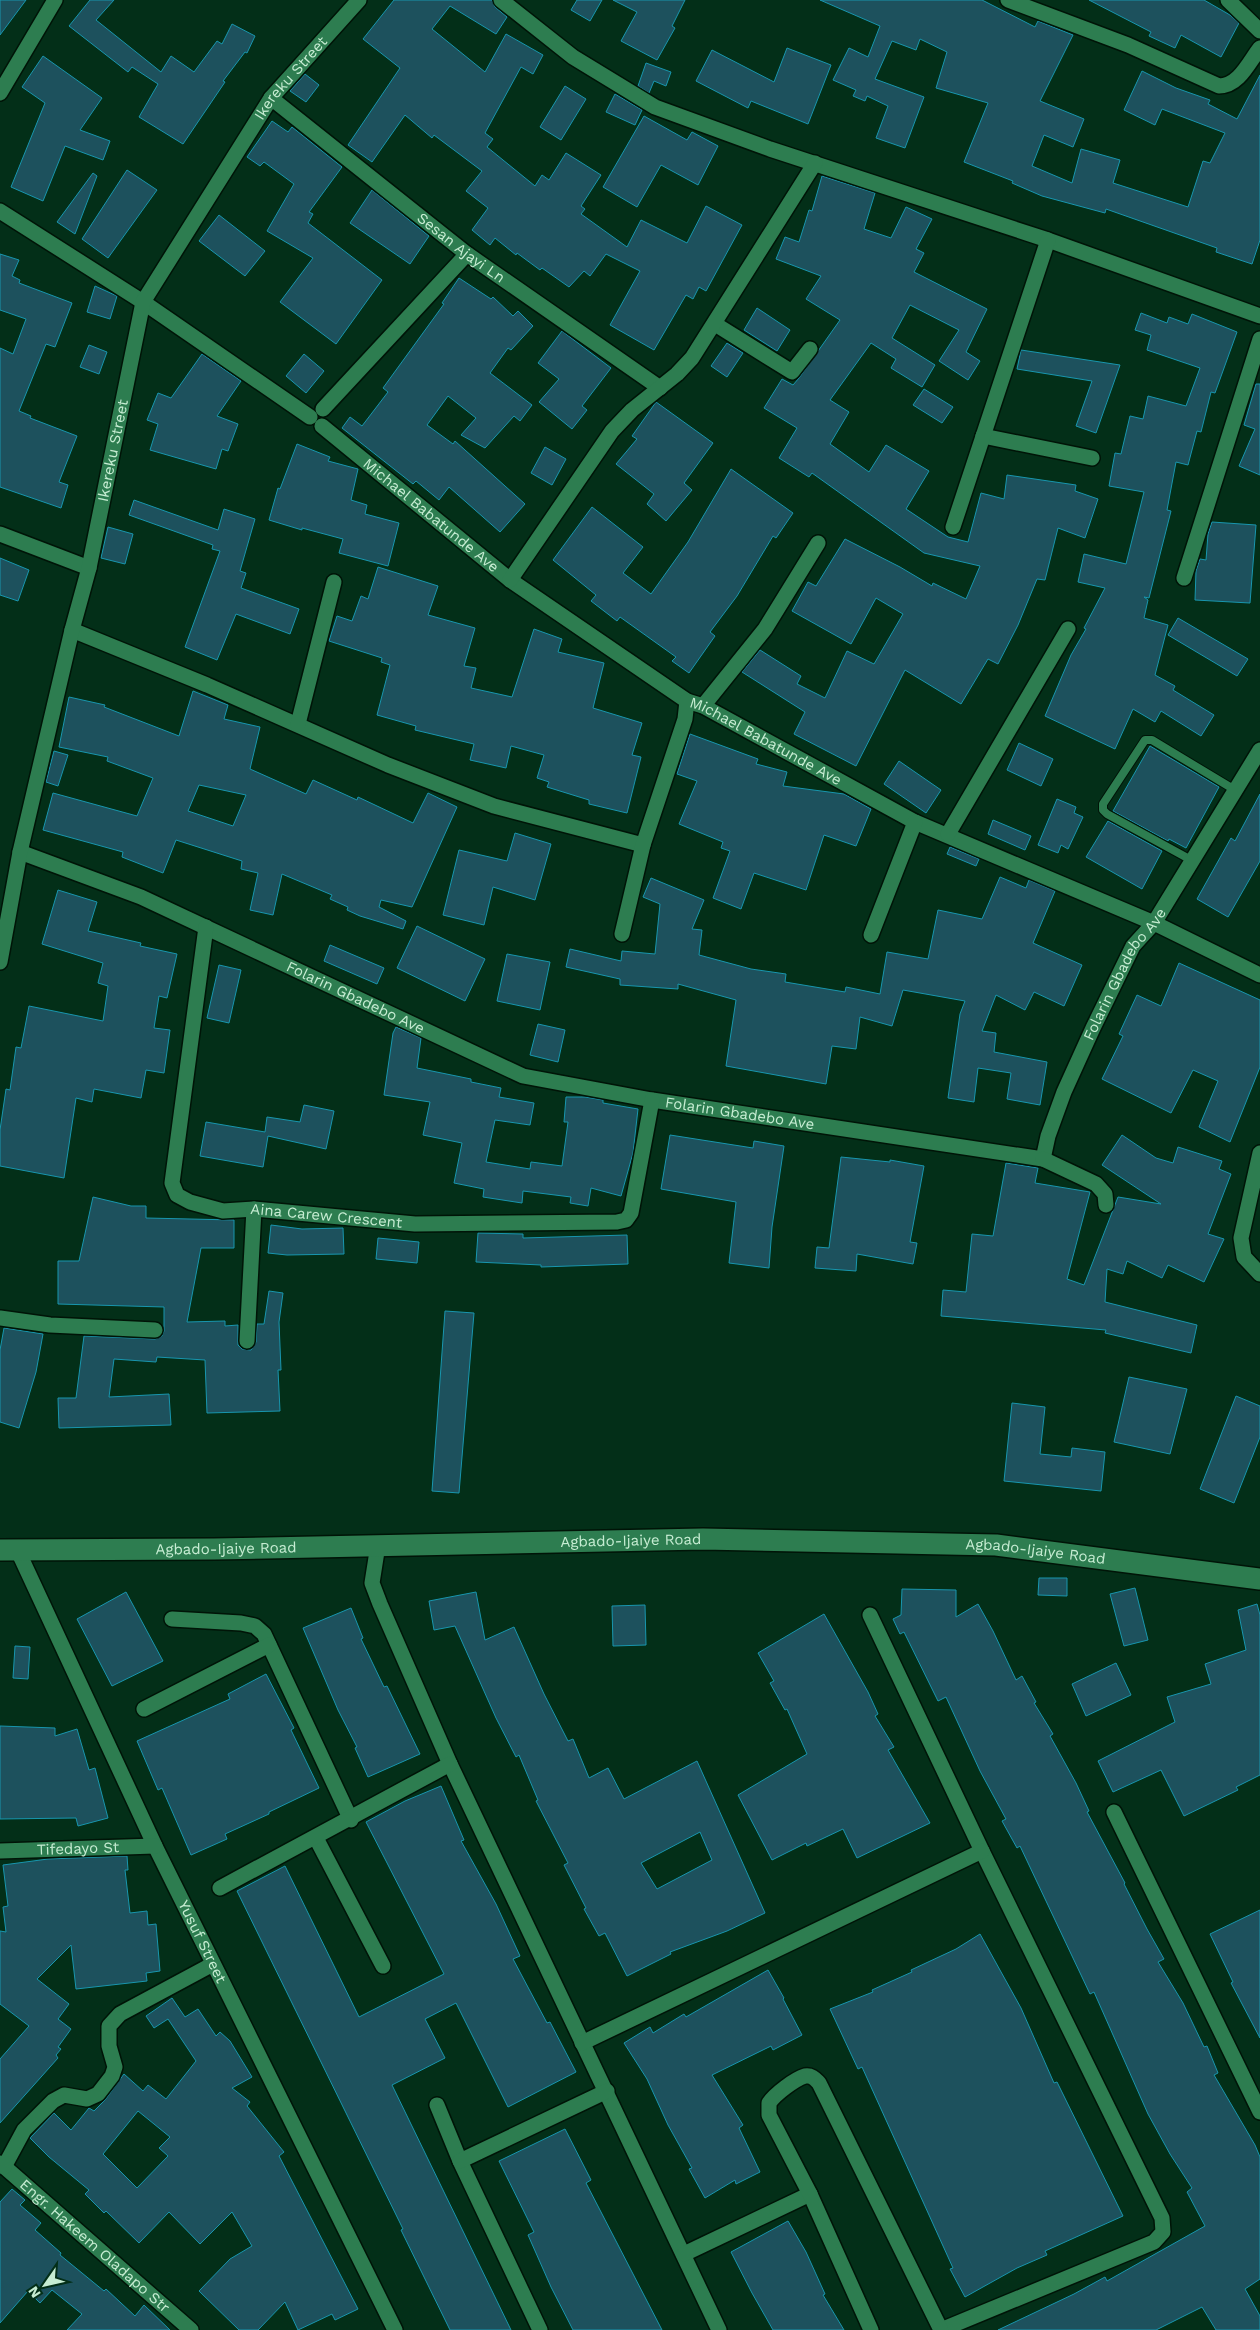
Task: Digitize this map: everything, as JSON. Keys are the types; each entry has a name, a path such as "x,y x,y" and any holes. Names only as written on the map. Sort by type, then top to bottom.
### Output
{"street":[{"path":"0,93 55,0"},
{"name":"Ikereku Street","path":"0,962 20,852 72,630 89,568 143,302 271,98 359,0"},
{"path":"501,0 572,57 655,107 770,149 1048,240 1260,316"},
{"path":"1008,0 1128,45 1219,86 1228,86 1236,81 1260,48"},
{"path":"1228,0 1260,31"},
{"name":"Sesan Ajayi Ln","path":"271,98 467,254 660,388"},
{"path":"510,580 612,431 632,410 678,374 715,324 815,163"},
{"name":"Michael Babatunde Ave","path":"0,211 143,302 318,418 510,580 687,700 703,706 915,822 948,834 1154,923 1260,975"},
{"path":"953,527 1048,240"},
{"path":"318,418 467,254"},
{"path":"715,324 792,372 810,349"},
{"path":"1184,578 1260,339"},
{"path":"983,436 1092,458"},
{"path":"0,534 89,568"},
{"path":"703,706 765,629 818,543"},
{"path":"298,724 334,582"},
{"path":"948,834 1068,629"},
{"path":"72,630 298,724 388,765 494,806 643,845"},
{"path":"622,934 643,845 685,719 687,700"},
{"name":"Folarin Gbadebo Ave","path":"20,852 141,898 523,1076 652,1100 1043,1159 1048,1136 1064,1092 1133,946 1154,923 1260,750"},
{"path":"872,935 915,822"},
{"name":"Aina Carew Crescent","path":"206,928 172,1183 177,1195 190,1202 223,1211 254,1209 415,1224 617,1222 626,1220 631,1213 652,1100"},
{"path":"1260,1153 1241,1238 1244,1256 1260,1274"},
{"path":"1043,1159 1096,1184 1105,1194 1106,1205"},
{"path":"247,1341 254,1209"},
{"path":"0,1318 50,1324 155,1330"},
{"name":"Agbado-Ijaiye Road","path":"9,1550 703,1538 996,1545 1260,1579"},
{"path":"378,1545 372,1583 450,1764 720,2330"},
{"name":"Yusuf Street","path":"9,1550 395,2330"},
{"path":"870,1615 982,1851 1162,2218 1163,2232 1154,2242 941,2330 819,2083 814,2077 806,2076 775,2094 769,2102 769,2115 810,2194 871,2330"},
{"path":"172,1620 242,1623 255,1626 264,1634 351,1820"},
{"path":"144,1709 270,1645"},
{"path":"220,1888 351,1820 450,1764"},
{"path":"1114,1812 1260,2112"},
{"path":"316,1838 383,1966"},
{"name":"Tifedayo St","path":"0,1851 155,1846"},
{"path":"582,2043 982,1851"},
{"path":"2,2165 24,2130 53,2101 64,2095 87,2099 98,2094 112,2076 114,2067 109,2046 109,2026 120,2014 213,1964"},
{"path":"460,2161 607,2091"},
{"path":"437,2105 460,2161 540,2330"},
{"name":"Engr. Hakeem Oladapo Str","path":"2,2165 190,2330"},
{"path":"684,2254 810,2194"}],"lane":[{"path":"1193,861 1107,814 1103,810 1104,804 1145,740 1152,740 1235,790"}],"building":[{"path":"0,0 26,0 0,35"},
{"path":"90,0 114,0 96,20 161,72 171,56 194,72 217,41 222,44 232,24 255,36 247,53 245,52 223,81 225,82 183,144 139,117 158,84 132,67 128,72 69,26"},
{"path":"394,0 492,0 495,7 507,17 496,34 450,6 432,29 485,72 506,34 543,55 533,74 521,67 485,133 493,139 487,147 535,186 542,175 549,180 566,153 601,175 581,206 585,209 581,214 627,247 641,220 687,243 706,206 742,225 706,291 699,287 693,299 686,295 654,350 610,325 640,271 606,254 590,276 584,271 569,287 542,268 540,270 517,253 516,255 495,238 490,245 472,230 488,208 466,191 482,171 434,135 432,138 405,115 372,162 348,145 400,68 363,39"},
{"path":"577,0 602,0 590,21 571,10"},
{"path":"613,0 685,0 672,26 675,28 657,60 621,41 637,12"},
{"path":"820,0 982,0 1035,27 1038,21 1073,35 1040,101 1084,119 1073,147 1044,135 1032,166 1072,183 1081,149 1120,160 1113,183 1188,207 1203,161 1210,163 1225,133 1162,109 1155,125 1124,110 1142,71 1176,88 1210,100 1208,104 1237,119 1260,75 1260,240 1252,264 1216,252 1217,248 1106,209 1105,213 1042,196 1012,183 1013,181 964,162 988,103 936,88 947,52 920,39 916,50 892,41 875,79 924,97 905,148 876,138 888,106 867,96 865,101 853,96 856,90 833,80 849,48 868,57 880,26"},
{"path":"1089,0 1204,0 1230,15 1239,23 1221,57 1181,35 1175,48 1149,36 1151,32"},
{"path":"787,48 831,65 808,124 751,101 748,108 696,81 712,50 774,82"},
{"path":"43,56 102,98 80,130 110,141 103,160 65,146 43,201 11,187 45,103 22,87"},
{"path":"646,63 671,72 666,86 654,81 649,93 638,86"},
{"path":"305,74 319,85 306,102 290,91"},
{"path":"565,86 586,99 561,140 540,127"},
{"path":"615,94 642,110 635,125 606,112"},
{"path":"644,116 687,140 692,132 718,146 698,185 661,165 637,207 603,187"},
{"path":"272,121 288,132 292,127 342,167 309,212 313,214 308,223 382,280 336,344 280,302 313,258 267,231 294,184 264,162 260,166 247,157"},
{"path":"127,170 157,190 108,258 82,239"},
{"path":"93,173 97,176 75,234 57,222"},
{"path":"822,176 875,193 864,229 891,238 906,207 932,219 916,249 924,253 914,272 987,309 966,352 980,361 968,380 939,361 959,330 910,305 892,338 935,365 922,387 891,368 896,359 871,343 830,400 849,412 830,444 869,472 886,445 929,471 906,509 948,537 968,542 981,493 1004,499 1007,475 1076,485 1075,491 1098,499 1085,538 1058,528 1045,580 1037,579 1018,625 998,664 988,659 961,704 905,670 856,766 794,734 805,712 742,672 760,650 801,676 797,684 825,698 847,651 874,664 903,614 876,598 851,644 792,611 808,582 816,586 845,539 900,567 932,586 933,583 966,599 980,566 924,553 812,473 809,477 779,458 797,428 764,408 782,379 793,385 840,320 806,299 821,276 776,259 785,237 799,242 809,210 812,211"},
{"path":"372,190 429,236 410,264 350,223"},
{"path":"219,215 265,251 245,276 199,241"},
{"path":"0,254 19,260 12,276 20,280 19,283 72,303 55,347 46,344 19,411 31,416 30,418 77,436 59,482 68,485 61,508 0,487 0,348 13,354 26,319 0,310"},
{"path":"459,278 491,299 493,297 513,316 518,311 533,326 511,350 508,348 490,373 532,405 520,421 514,416 485,448 461,435 476,418 448,396 427,425 453,444 455,441 525,504 500,532 449,487 439,500 416,481 413,484 342,428 350,417 362,426 388,392 383,388 444,304 442,303"},
{"path":"95,286 117,296 110,319 87,312"},
{"path":"757,308 790,330 777,351 744,330"},
{"path":"1141,313 1167,323 1169,317 1188,324 1192,314 1237,332 1215,393 1211,392 1201,432 1197,431 1188,465 1176,462 1167,510 1171,511 1149,598 1144,597 1148,600 1144,618 1168,625 1155,675 1175,686 1173,690 1214,715 1201,736 1161,711 1155,722 1133,709 1115,749 1045,716 1071,655 1086,629 1084,628 1105,588 1078,582 1084,554 1126,564 1144,492 1109,486 1115,453 1121,454 1130,416 1143,419 1148,396 1186,406 1200,368 1147,350 1151,335 1135,330"},
{"path":"562,331 611,368 582,406 587,410 572,429 539,402 559,379 538,363"},
{"path":"727,343 743,353 727,377 711,366"},
{"path":"89,345 107,352 99,374 80,367"},
{"path":"1021,350 1120,365 1096,433 1076,426 1092,381 1017,369"},
{"path":"202,354 241,381 217,416 238,424 228,451 222,449 216,469 150,450 158,424 147,420 158,393 171,398"},
{"path":"304,354 324,371 306,393 286,376"},
{"path":"1256,384 1260,384 1260,475 1239,466 1255,429 1244,425"},
{"path":"924,389 953,407 942,423 913,405"},
{"path":"656,402 713,443 684,483 692,490 666,521 647,504 654,494 616,464 637,439 632,436"},
{"path":"297,444 330,457 328,461 358,469 351,500 367,505 365,514 399,523 388,566 339,553 343,539 269,520 278,488 280,489"},
{"path":"545,447 566,459 552,485 531,473"},
{"path":"731,469 793,513 776,538 773,536 737,596 710,632 715,636 689,673 672,661 676,657 620,617 617,621 591,601 596,595 553,560 592,507 643,547 623,573 651,594 688,542"},
{"path":"134,500 218,530 224,509 255,519 240,571 246,573 241,588 299,609 290,634 236,614 217,660 185,647 220,551 212,549 213,545 129,515"},
{"path":"1212,522 1256,525 1250,603 1195,600 1196,571 1200,559 1206,560 1208,534"},
{"path":"108,527 133,534 125,564 101,558"},
{"path":"0,558 29,570 18,601 0,595"},
{"path":"378,567 438,586 428,615 475,628 464,666 476,668 471,688 512,697 534,629 562,639 558,652 604,663 593,708 642,723 632,755 641,757 627,813 589,804 589,800 547,787 549,782 537,778 544,755 511,746 506,768 470,760 474,744 415,730 416,726 377,715 390,665 381,662 382,658 329,641 337,616 352,621 361,596 368,599"},
{"path":"1178,618 1248,659 1237,676 1168,635"},
{"path":"193,691 228,705 224,719 260,727 250,769 306,794 313,780 357,800 358,797 413,823 428,793 457,807 412,907 381,900 379,907 406,921 403,929 360,916 347,910 348,907 330,899 332,895 282,874 273,915 250,910 258,873 241,869 242,861 176,840 163,873 122,857 123,852 43,830 53,793 137,816 153,778 107,761 108,757 59,747 69,697 105,705 104,707 179,736","holes":["199,785 246,795 233,826 188,811"]},
{"path":"690,734 758,759 756,764 787,772 783,786 844,794 871,809 856,846 824,835 806,890 754,873 741,909 713,898 730,851 721,848 723,842 679,824 697,781 677,774"},
{"path":"1019,743 1053,759 1041,786 1007,770"},
{"path":"1150,746 1219,787 1186,848 1169,839 1168,841 1113,811"},
{"path":"54,751 68,755 58,786 46,782"},
{"path":"899,761 941,790 926,813 884,784"},
{"path":"1260,794 1260,861 1228,917 1197,899 1231,838 1235,841"},
{"path":"1057,799 1076,807 1074,813 1083,817 1068,849 1061,845 1058,853 1038,845"},
{"path":"993,820 1031,836 1025,850 988,834"},
{"path":"1108,821 1162,851 1142,889 1086,857"},
{"path":"515,833 551,844 535,900 493,887 484,925 443,915 459,850 507,861"},
{"path":"950,847 979,859 976,866 947,854"},
{"path":"1000,877 1026,888 1029,880 1055,891 1033,943 1082,965 1064,1006 1034,992 1025,1010 996,995 982,1031 996,1033 994,1052 1047,1062 1040,1105 1007,1099 1011,1073 978,1068 974,1102 948,1098 960,1014 965,1001 903,990 892,1026 860,1017 856,1049 832,1046 826,1084 726,1066 736,1000 678,984 678,989 620,985 620,979 566,967 570,949 621,961 622,951 655,954 660,904 643,897 651,878 704,900 692,929 702,930 699,955 751,969 786,974 785,982 845,992 846,987 880,994 887,952 928,959 938,910 982,919"},
{"path":"58,890 97,902 88,931 141,943 140,946 177,954 167,998 159,996 154,1028 170,1030 164,1073 146,1070 141,1098 94,1089 92,1102 76,1098 64,1178 0,1166 0,1130 6,1089 10,1090 16,1047 21,1048 29,1006 103,1021 108,986 98,983 103,963 42,944"},
{"path":"417,926 485,959 465,1001 397,968"},
{"path":"330,945 384,968 377,984 324,961"},
{"path":"507,954 550,962 540,1010 497,1001"},
{"path":"1179,963 1260,1000 1260,1067 1230,1142 1199,1127 1218,1081 1193,1070 1171,1113 1102,1079 1123,1036 1119,1034 1137,995 1161,1006"},
{"path":"219,965 241,970 229,1023 207,1018"},
{"path":"538,1024 565,1030 558,1062 530,1055"},
{"path":"396,1027 421,1038 417,1068 471,1079 471,1082 501,1088 499,1097 534,1103 530,1125 495,1120 486,1162 530,1169 531,1162 562,1166 568,1122 564,1122 566,1097 585,1097 603,1100 603,1103 638,1109 633,1153 621,1196 591,1188 588,1206 570,1203 571,1197 523,1191 522,1203 483,1197 484,1189 454,1183 462,1143 423,1135 430,1102 384,1095 393,1033"},
{"path":"304,1105 334,1111 326,1149 268,1136 263,1167 200,1156 206,1122 265,1132 267,1117 300,1122"},
{"path":"670,1135 753,1148 754,1141 784,1146 772,1227 769,1268 729,1263 736,1202 661,1189"},
{"path":"1122,1135 1156,1158 1173,1163 1178,1147 1222,1161 1219,1169 1231,1174 1208,1234 1224,1239 1204,1282 1168,1265 1162,1278 1127,1261 1123,1274 1107,1269 1105,1302 1197,1325 1191,1353 1105,1333 1106,1330 941,1316 943,1290 966,1292 972,1234 993,1236 1006,1163 1038,1168 1035,1183 1090,1192 1067,1279 1084,1285 1118,1197 1161,1204 1102,1165"},
{"path":"841,1157 890,1162 890,1160 924,1166 910,1242 917,1243 913,1264 857,1254 856,1271 815,1268 817,1247 829,1248"},
{"path":"93,1197 131,1206 146,1206 146,1218 234,1220 234,1248 201,1248 187,1322 225,1321 225,1326 238,1325 238,1345 242,1349 251,1350 256,1342 257,1324 264,1324 269,1291 283,1293 279,1322 281,1370 278,1370 280,1411 207,1413 205,1360 157,1357 156,1362 114,1359 109,1397 169,1394 171,1425 59,1428 58,1398 76,1398 84,1336 155,1339 162,1336 164,1331 164,1307 58,1304 58,1261 79,1261"},
{"path":"271,1225 302,1229 343,1228 344,1254 287,1255 268,1253"},
{"path":"478,1233 523,1234 523,1238 627,1235 628,1264 541,1267 541,1265 476,1262"},
{"path":"378,1238 419,1242 417,1263 376,1259"},
{"path":"445,1311 474,1313 459,1493 432,1491"},
{"path":"4,1328 43,1334 36,1372 19,1428 0,1422 0,1350"},
{"path":"1129,1377 1187,1389 1170,1454 1114,1442"},
{"path":"1236,1396 1260,1406 1260,1437 1234,1503 1200,1489"},
{"path":"1012,1403 1045,1407 1040,1454 1071,1457 1072,1448 1105,1452 1101,1491 1004,1481"},
{"path":"1039,1578 1067,1578 1067,1596 1038,1595"},
{"path":"1135,1588 1148,1640 1124,1646 1110,1594"},
{"path":"902,1589 956,1590 956,1617 978,1604 1016,1680 1022,1676 1036,1702 1034,1703 1053,1734 1050,1736 1076,1783 1089,1811 1087,1812 1164,1959 1158,1962 1183,2003 1204,2047 1207,2046 1218,2073 1214,2075 1255,2145 1260,2157 1260,2279 1245,2289 1260,2316 1260,2330 1216,2330 1202,2307 1156,2330 998,2330 1105,2277 1107,2281 1205,2226 1187,2192 1192,2188 1170,2154 1148,2114 1094,1992 1090,1994 1020,1846 1017,1848 1002,1821 1006,1819 980,1771 946,1697 938,1701 904,1632 900,1634 893,1619 901,1615"},
{"path":"126,1592 163,1661 112,1686 77,1619"},
{"path":"476,1592 485,1640 514,1627 544,1694 568,1741 573,1739 589,1778 608,1768 624,1799 697,1761 765,1913 727,1931 670,1952 671,1954 627,1976 605,1933 599,1936 584,1909 586,1908 564,1865 568,1863 536,1801 538,1800 519,1755 516,1757 496,1718 455,1626 434,1630 429,1601","holes":["700,1832 712,1860 657,1889 641,1863"]},
{"path":"1257,1604 1260,1615 1260,1775 1236,1787 1238,1790 1184,1816 1161,1770 1113,1792 1098,1761 1175,1722 1167,1697 1211,1684 1205,1664 1246,1650 1238,1610"},
{"path":"645,1605 646,1645 613,1646 612,1606"},
{"path":"351,1608 363,1638 361,1639 384,1687 387,1686 420,1754 368,1777 355,1748 357,1747 338,1710 303,1628"},
{"path":"824,1614 868,1692 878,1714 875,1716 894,1747 888,1750 930,1823 857,1858 843,1829 807,1846 806,1843 772,1860 738,1795 807,1754 787,1709 785,1710 770,1683 774,1681 758,1653"},
{"path":"15,1646 30,1647 28,1679 13,1678"},
{"path":"1116,1663 1131,1695 1086,1716 1072,1684"},
{"path":"266,1674 294,1728 291,1730 319,1788 225,1834 227,1839 191,1855 162,1788 158,1790 137,1741 230,1699 228,1694"},
{"path":"0,1726 55,1728 55,1736 77,1729 89,1770 95,1768 108,1818 78,1826 76,1818 0,1819"},
{"path":"441,1786 464,1840 461,1841 496,1904 520,1956 513,1959 547,2023 550,2022 576,2072 508,2107 456,2003 425,2019 445,2058 392,2085 511,2330 450,2330 401,2230 403,2229 237,1891 285,1866 359,2017 444,1974 366,1822 405,1801"},
{"path":"127,1856 128,1870 125,1870 130,1913 147,1911 148,1925 156,1924 160,1971 146,1973 147,1981 76,1989 71,1945 37,1979 69,2004 58,2019 71,2029 58,2047 61,2049 56,2055 58,2058 0,2123 0,2059 29,2026 0,2004 0,1931 6,1932 3,1907 8,1906 3,1865 48,1859"},
{"path":"1260,1910 1260,2038 1231,1983 1233,1982 1210,1934"},
{"path":"980,1934 1021,2008 1054,2083 1057,2082 1123,2216 1045,2251 1047,2255 1017,2268 965,2297 950,2269 953,2268 862,2067 858,2069 830,2009 873,1992 872,1990 912,1972 911,1970 956,1949"},
{"path":"768,1970 802,2035 773,2050 771,2046 712,2075 743,2125 739,2128 760,2172 736,2184 735,2180 705,2198 689,2169 692,2168 668,2125 647,2079 624,2043 650,2027 653,2033 684,2014 686,2017"},
{"path":"172,1998 185,2017 198,2009 216,2036 220,2032 230,2041 252,2077 232,2088 250,2102 247,2106 284,2152 279,2156 358,2309 335,2320 332,2314 298,2330 285,2302 258,2330 239,2330 199,2291 230,2259 252,2246 232,2212 200,2244 169,2212 139,2243 106,2211 104,2213 85,2194 89,2190 49,2157 30,2138 54,2113 71,2130 89,2108 94,2111 105,2100 124,2074 143,2091 148,2085 166,2099 196,2061 168,2019 154,2028 146,2016","holes":["138,2111 170,2137 159,2148 168,2156 137,2188 103,2154"]},
{"path":"565,2129 591,2180 586,2183 662,2330 573,2330 551,2287 528,2235 534,2232 499,2161"},
{"path":"12,2189 25,2200 20,2205 41,2223 35,2230 61,2253 60,2255 104,2291 106,2289 135,2316 144,2305 170,2330 67,2330 82,2314 52,2290 40,2303 28,2291 0,2323 0,2202"},
{"path":"788,2221 806,2252 825,2294 823,2295 844,2330 773,2330 752,2293 731,2252"}]}
